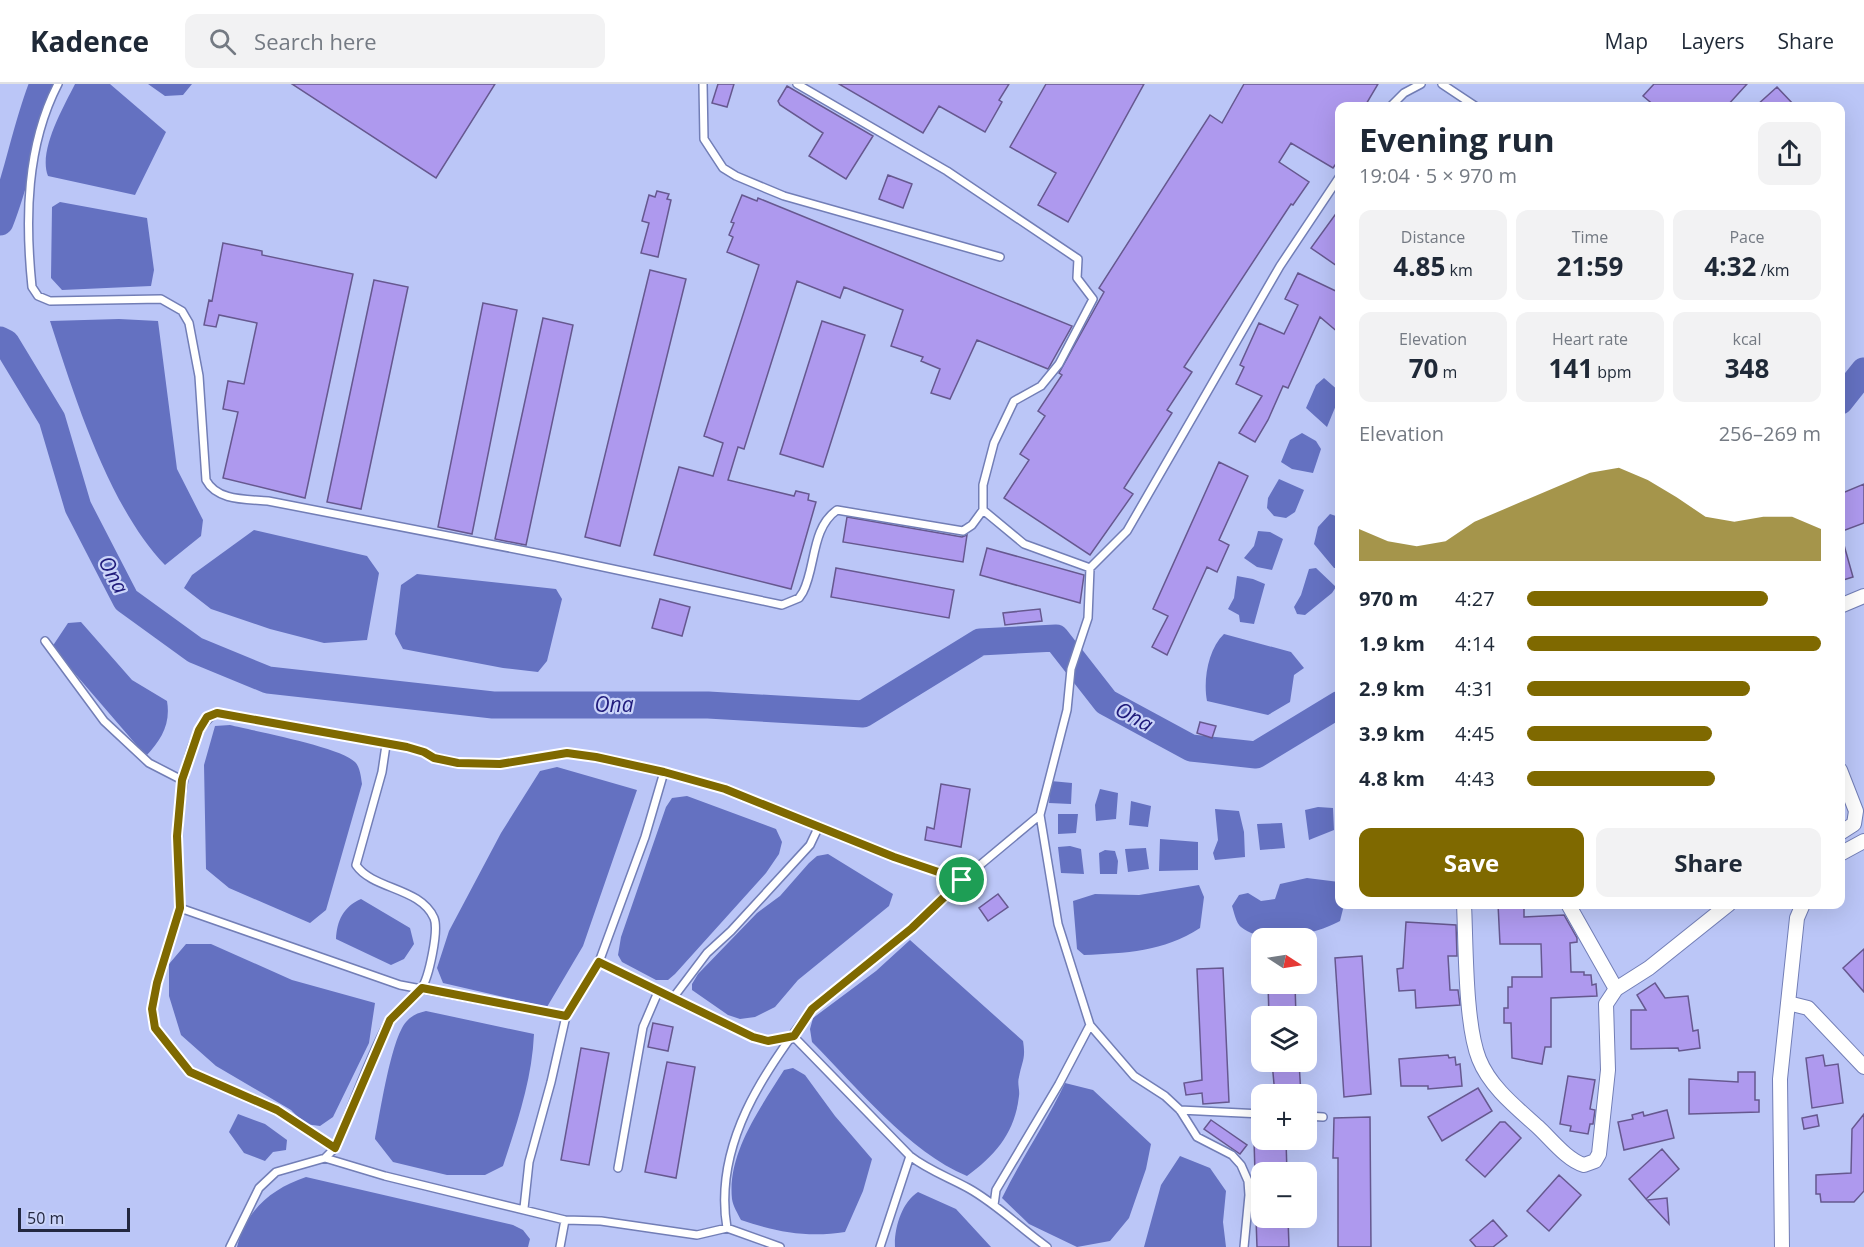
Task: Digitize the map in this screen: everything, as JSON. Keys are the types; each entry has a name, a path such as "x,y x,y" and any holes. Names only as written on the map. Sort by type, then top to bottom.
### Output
{"street":[{"path":"1845,604 1864,596"},
{"path":"1845,783 1856,811 1854,824 1845,830"},
{"path":"1845,851 1864,841"},
{"path":"1464,909 1472,1028 1478,1059 1491,1081 1508,1099 1571,1158 1584,1164 1595,1161 1599,1154 1608,1070 1606,1004 1616,989 1649,968 1723,909"},
{"path":"1572,909 1616,989"},
{"path":"1782,1247 1780,1079 1797,918 1801,909"},
{"path":"1788,1003 1808,1008 1864,1067"}],"lane":[{"path":"58,84 45,109 34,150 29,206 32,287 38,296 50,301 161,299 182,311 189,322 200,376 206,480 211,489 222,495 268,501 556,556 782,604 799,598 803,592 819,535 830,514 837,510 963,531 972,525 983,510 983,485 989,459 1014,401 1041,386 1059,364 1093,299 1077,278 1078,259 947,171 797,84"},
{"path":"703,84 704,139 723,168 736,177 784,196 1000,257"},
{"path":"1396,102 1404,93 1421,84"},
{"path":"1442,84 1469,102"},
{"path":"1244,1247 1249,1195 1248,1181 1241,1165 1232,1155 1197,1137 1180,1110 1165,1096 1134,1076 1090,1025 1058,924 1040,815 1067,710 1071,669 1088,618 1090,568 1127,531 1280,266 1335,184"},
{"path":"983,510 1024,544 1090,568"},
{"path":"45,641 104,721 149,763 182,780"},
{"path":"335,1148 277,1110 190,1072 155,1028 152,1009 157,983 180,908 177,836 182,780 199,730 207,717 217,713 407,747 434,758 458,763 500,764 567,753 596,757 664,772 725,789 894,857 962,880"},
{"path":"326,1158 335,1148 390,1020 422,988 435,930 434,918 423,905 402,891 361,873 356,865 382,772 386,745"},
{"path":"524,1208 529,1162 566,1016 599,962 645,837 664,772"},
{"path":"727,1228 723,1190 727,1160 737,1128 753,1096 812,1009 912,928 962,880 1040,815"},
{"path":"673,998 707,952 731,931 810,845 819,826"},
{"path":"180,908 399,985 566,1016"},
{"path":"599,962 753,1037 768,1041 794,1036"},
{"path":"618,1168 643,1028 658,992"},
{"path":"994,1205 996,1190 1059,1084 1090,1025"},
{"path":"794,1036 910,1156 927,1170 967,1187 1047,1247"},
{"path":"1180,1110 1251,1113"},
{"path":"1317,1117 1323,1117"},
{"path":"880,1247 910,1156"},
{"path":"230,1247 259,1188 276,1172 295,1164 326,1158 385,1176 524,1208 565,1220 601,1221 697,1235 727,1228 769,1246 780,1247"},
{"path":"560,1247 565,1220"}],"water":[{"path":"75,84 110,84 166,132 135,195 48,176 46,154 49,142"},
{"path":"148,84 192,84 183,95 165,96"},
{"path":"60,202 147,218 154,270 151,286 62,290 51,278 52,207"},
{"path":"119,319 158,321 177,469 203,520 201,536 165,565 145,541 111,483 83,417 50,321"},
{"path":"1324,378 1335,388 1335,408 1327,427 1306,408 1316,385"},
{"path":"1302,433 1316,441 1321,449 1313,473 1292,469 1281,462 1290,440"},
{"path":"1279,479 1304,490 1295,512 1286,518 1274,516 1267,508 1268,498"},
{"path":"1330,514 1335,516 1335,568 1314,544 1318,527"},
{"path":"254,530 367,556 379,573 367,640 324,643 270,629 211,609 184,588 192,575"},
{"path":"1258,531 1270,532 1283,539 1272,570 1257,567 1244,558 1254,546"},
{"path":"1316,568 1335,588 1305,615 1297,614 1294,607 1301,595 1309,569"},
{"path":"417,574 556,589 562,599 547,661 538,672 503,668 403,649 395,634 401,585"},
{"path":"1237,576 1265,584 1254,624 1240,622 1239,615 1228,609 1234,598"},
{"path":"81,622 132,680 167,701 168,717 164,731 146,756 52,647 68,623"},
{"path":"1224,634 1291,652 1304,668 1294,675 1290,702 1268,715 1207,701 1208,665 1214,648"},
{"path":"230,725 333,751 347,756 358,767 362,784 326,910 310,923 229,888 206,869 204,765 215,726"},
{"path":"557,767 637,790 583,946 547,1007 443,983 437,968 449,931 501,833 540,771"},
{"path":"1051,781 1072,783 1071,804 1049,803"},
{"path":"1100,789 1118,793 1116,819 1096,821 1095,805"},
{"path":"687,796 776,829 782,842 779,854 766,873 675,974 668,980 656,980 622,962 618,955 621,937 666,807 672,798"},
{"path":"1131,801 1151,806 1148,827 1129,825"},
{"path":"1318,807 1333,808 1334,830 1309,840 1305,810"},
{"path":"1215,809 1239,811 1244,832 1245,857 1215,860 1213,853 1218,840"},
{"path":"1058,814 1078,814 1076,833 1058,834"},
{"path":"1282,823 1285,848 1260,850 1257,824"},
{"path":"1160,839 1198,842 1198,870 1159,871"},
{"path":"1070,846 1081,849 1084,874 1061,873 1058,847"},
{"path":"1146,848 1149,869 1128,872 1125,849"},
{"path":"1105,850 1115,851 1118,861 1117,874 1100,874 1099,853"},
{"path":"828,854 893,894 889,906 798,980 775,1007 755,1017 740,1019 728,1015 692,990 692,984 698,974 757,913 780,896 817,856"},
{"path":"1307,878 1335,882 1335,909 1343,909 1340,921 1317,930 1317,928 1251,928 1251,933 1239,925 1232,906 1239,895 1248,893 1261,901 1275,899 1280,884"},
{"path":"1199,885 1204,897 1200,928 1186,936 1158,947 1129,952 1084,955 1077,949 1073,901 1095,894 1139,895"},
{"path":"361,899 410,928 414,944 404,959 391,965 336,939 338,926 345,910"},
{"path":"910,940 1023,1041 1024,1056 1018,1079 1019,1096 1013,1121 995,1151 967,1176 945,1165 904,1135 812,1042 810,1029 813,1018 876,971"},
{"path":"186,944 211,944 292,980 375,1003 369,1043 333,1117 320,1126 305,1124 291,1110 216,1066 181,1035 169,996 169,964"},
{"path":"426,1011 534,1034 527,1085 503,1166 485,1175 447,1175 393,1162 375,1139 387,1078 401,1031 411,1018"},
{"path":"793,1068 805,1075 835,1116 872,1159 863,1191 845,1232 805,1234 767,1228 741,1220 733,1204 732,1182 740,1148 756,1115 784,1070"},
{"path":"1065,1083 1093,1090 1151,1144 1146,1169 1129,1218 1110,1241 1077,1247 1029,1224 1002,1198"},
{"path":"238,1114 265,1124 287,1140 286,1150 273,1152 265,1161 244,1153 229,1132"},
{"path":"1180,1156 1210,1168 1226,1191 1223,1222 1226,1247 1144,1247 1161,1185"},
{"path":"306,1177 513,1225 523,1230 530,1239 528,1247 237,1247 247,1222 262,1203 282,1188"},
{"path":"918,1192 956,1209 991,1247 895,1247 900,1216 912,1196"}],"building":[{"path":"292,84 495,84 436,178"},
{"path":"718,84 734,84 727,107 712,103"},
{"path":"839,84 1009,84 985,132 939,106 923,133"},
{"path":"1046,84 1144,84 1068,222 1038,205 1056,173 1010,147"},
{"path":"1244,84 1378,84 1367,102 1335,102 1335,165 1333,168 1291,143 1279,162 1309,182 1293,205 1291,204 1184,367 1192,372 1167,410 1172,413 1124,488 1133,494 1090,555 1004,498 1029,460 1020,454 1045,416 1038,411 1062,375 1059,373 1104,292 1099,288 1210,115 1222,123"},
{"path":"1654,84 1747,84 1731,102 1650,102 1643,96"},
{"path":"787,86 873,136 846,179 809,156 823,133 780,105 778,101"},
{"path":"1777,87 1791,102 1760,102"},
{"path":"888,175 912,184 903,208 879,199"},
{"path":"657,191 669,194 667,199 671,200 658,257 641,253 649,223 642,221 649,195 655,197"},
{"path":"742,195 757,201 758,198 1072,326 1048,369 977,340 950,399 931,393 940,369 921,361 923,357 891,346 903,310 844,287 840,298 797,281 744,449 738,447 728,480 794,496 796,491 809,494 808,500 816,502 791,589 654,555 679,467 713,476 723,443 704,436 759,265 727,252 733,237 729,235 734,223 731,222"},
{"path":"1335,215 1335,265 1311,248"},
{"path":"223,243 262,251 262,255 353,274 305,498 223,478 238,412 223,409 228,381 244,384 257,323 219,315 216,327 204,325 209,300 212,301"},
{"path":"650,270 686,279 620,546 585,537"},
{"path":"1298,273 1335,291 1335,330 1320,317 1288,388 1283,386 1255,442 1239,433 1262,396 1236,384 1244,367 1240,365 1259,323 1284,334 1298,305 1285,299"},
{"path":"374,280 408,287 361,509 327,502"},
{"path":"483,303 517,310 472,534 438,527"},
{"path":"543,318 573,325 526,545 495,539"},
{"path":"822,321 865,335 823,467 780,454"},
{"path":"1219,462 1248,476 1219,540 1229,545 1217,572 1207,567 1167,655 1152,647 1168,616 1153,609"},
{"path":"1864,484 1864,523 1845,530 1845,492"},
{"path":"847,517 962,537 967,535 963,562 843,542"},
{"path":"987,548 1084,575 1080,603 980,575"},
{"path":"1845,549 1853,577 1845,579"},
{"path":"836,568 954,590 949,618 831,597"},
{"path":"660,599 690,607 682,636 652,628"},
{"path":"1040,609 1042,621 1005,625 1003,613"},
{"path":"1200,722 1216,726 1212,738 1197,733"},
{"path":"941,784 970,789 961,847 925,840 927,827 934,829"},
{"path":"998,894 1008,907 988,921 979,908"},
{"path":"1498,909 1524,909 1524,917 1564,915 1577,938 1577,942 1570,943 1571,972 1584,972 1584,975 1591,975 1592,985 1596,984 1597,996 1551,998 1551,1047 1545,1047 1542,1064 1512,1058 1511,1023 1504,1023 1504,1008 1508,1008 1508,987 1512,987 1512,977 1542,977 1541,944 1500,944"},
{"path":"1406,922 1456,925 1457,956 1448,956 1450,990 1458,990 1460,1005 1416,1008 1415,990 1399,991 1397,969 1403,968"},
{"path":"1864,949 1864,992 1843,968"},
{"path":"1362,956 1371,1094 1344,1097 1335,958"},
{"path":"1223,968 1229,1102 1203,1104 1202,1093 1186,1095 1184,1083 1202,1080 1197,969"},
{"path":"1655,983 1665,998 1688,996 1693,1031 1698,1030 1700,1048 1679,1051 1678,1048 1631,1049 1631,1010 1646,1010 1637,995"},
{"path":"1268,994 1295,994 1296,1006 1269,1006"},
{"path":"653,1023 673,1027 668,1051 648,1047"},
{"path":"581,1048 609,1053 589,1165 561,1160"},
{"path":"1448,1055 1449,1058 1455,1057 1456,1065 1460,1064 1462,1086 1428,1089 1428,1086 1401,1086 1399,1059"},
{"path":"1823,1055 1825,1066 1838,1064 1843,1103 1812,1108 1806,1058"},
{"path":"667,1062 695,1067 676,1178 645,1172"},
{"path":"1273,1072 1300,1072 1300,1084 1274,1084"},
{"path":"1738,1072 1755,1072 1755,1100 1759,1100 1759,1112 1689,1114 1689,1079 1738,1082"},
{"path":"1568,1076 1595,1080 1590,1109 1595,1110 1593,1124 1590,1124 1588,1134 1570,1131 1571,1126 1560,1124"},
{"path":"1478,1088 1492,1111 1442,1141 1428,1117"},
{"path":"1667,1110 1674,1138 1624,1150 1618,1122 1633,1119 1632,1115 1643,1112 1644,1116"},
{"path":"1864,1114 1864,1191 1854,1202 1821,1202 1820,1194 1816,1194 1816,1175 1851,1173 1852,1129"},
{"path":"1817,1115 1819,1126 1804,1129 1802,1118"},
{"path":"1370,1117 1371,1247 1338,1247 1338,1158 1333,1158 1334,1118"},
{"path":"1211,1120 1247,1145 1240,1154 1204,1129"},
{"path":"1500,1122 1505,1122 1521,1138 1485,1177 1466,1160"},
{"path":"1662,1149 1679,1169 1646,1199 1629,1179"},
{"path":"1254,1150 1286,1150 1287,1162 1255,1162"},
{"path":"1559,1175 1581,1195 1549,1231 1527,1211"},
{"path":"1667,1198 1669,1224 1647,1200"},
{"path":"1493,1220 1507,1236 1493,1247 1476,1247 1470,1240"},
{"path":"1256,1228 1288,1228 1289,1247 1257,1247"}],"waterway":[{"path":"0,222 43,84"},
{"name":"Ona","path":"0,340 6,343 52,419 78,507 126,600 195,650 268,680 493,705 708,705 863,714 980,642 1056,638 1106,702 1191,748 1256,755 1335,707"},
{"name":"Ona","path":"1845,395 1864,371"}],"route":[{"path":"217,713 407,747 434,758 458,763 500,764 567,753 664,772 725,789 894,857 962,880 912,928 812,1009 794,1036 768,1041 753,1037 599,962 566,1016 422,988 390,1020 335,1148 277,1110 190,1072 155,1028 152,1009 157,983 180,908 177,886 177,836 182,780 199,730 207,717 217,713"}]}
